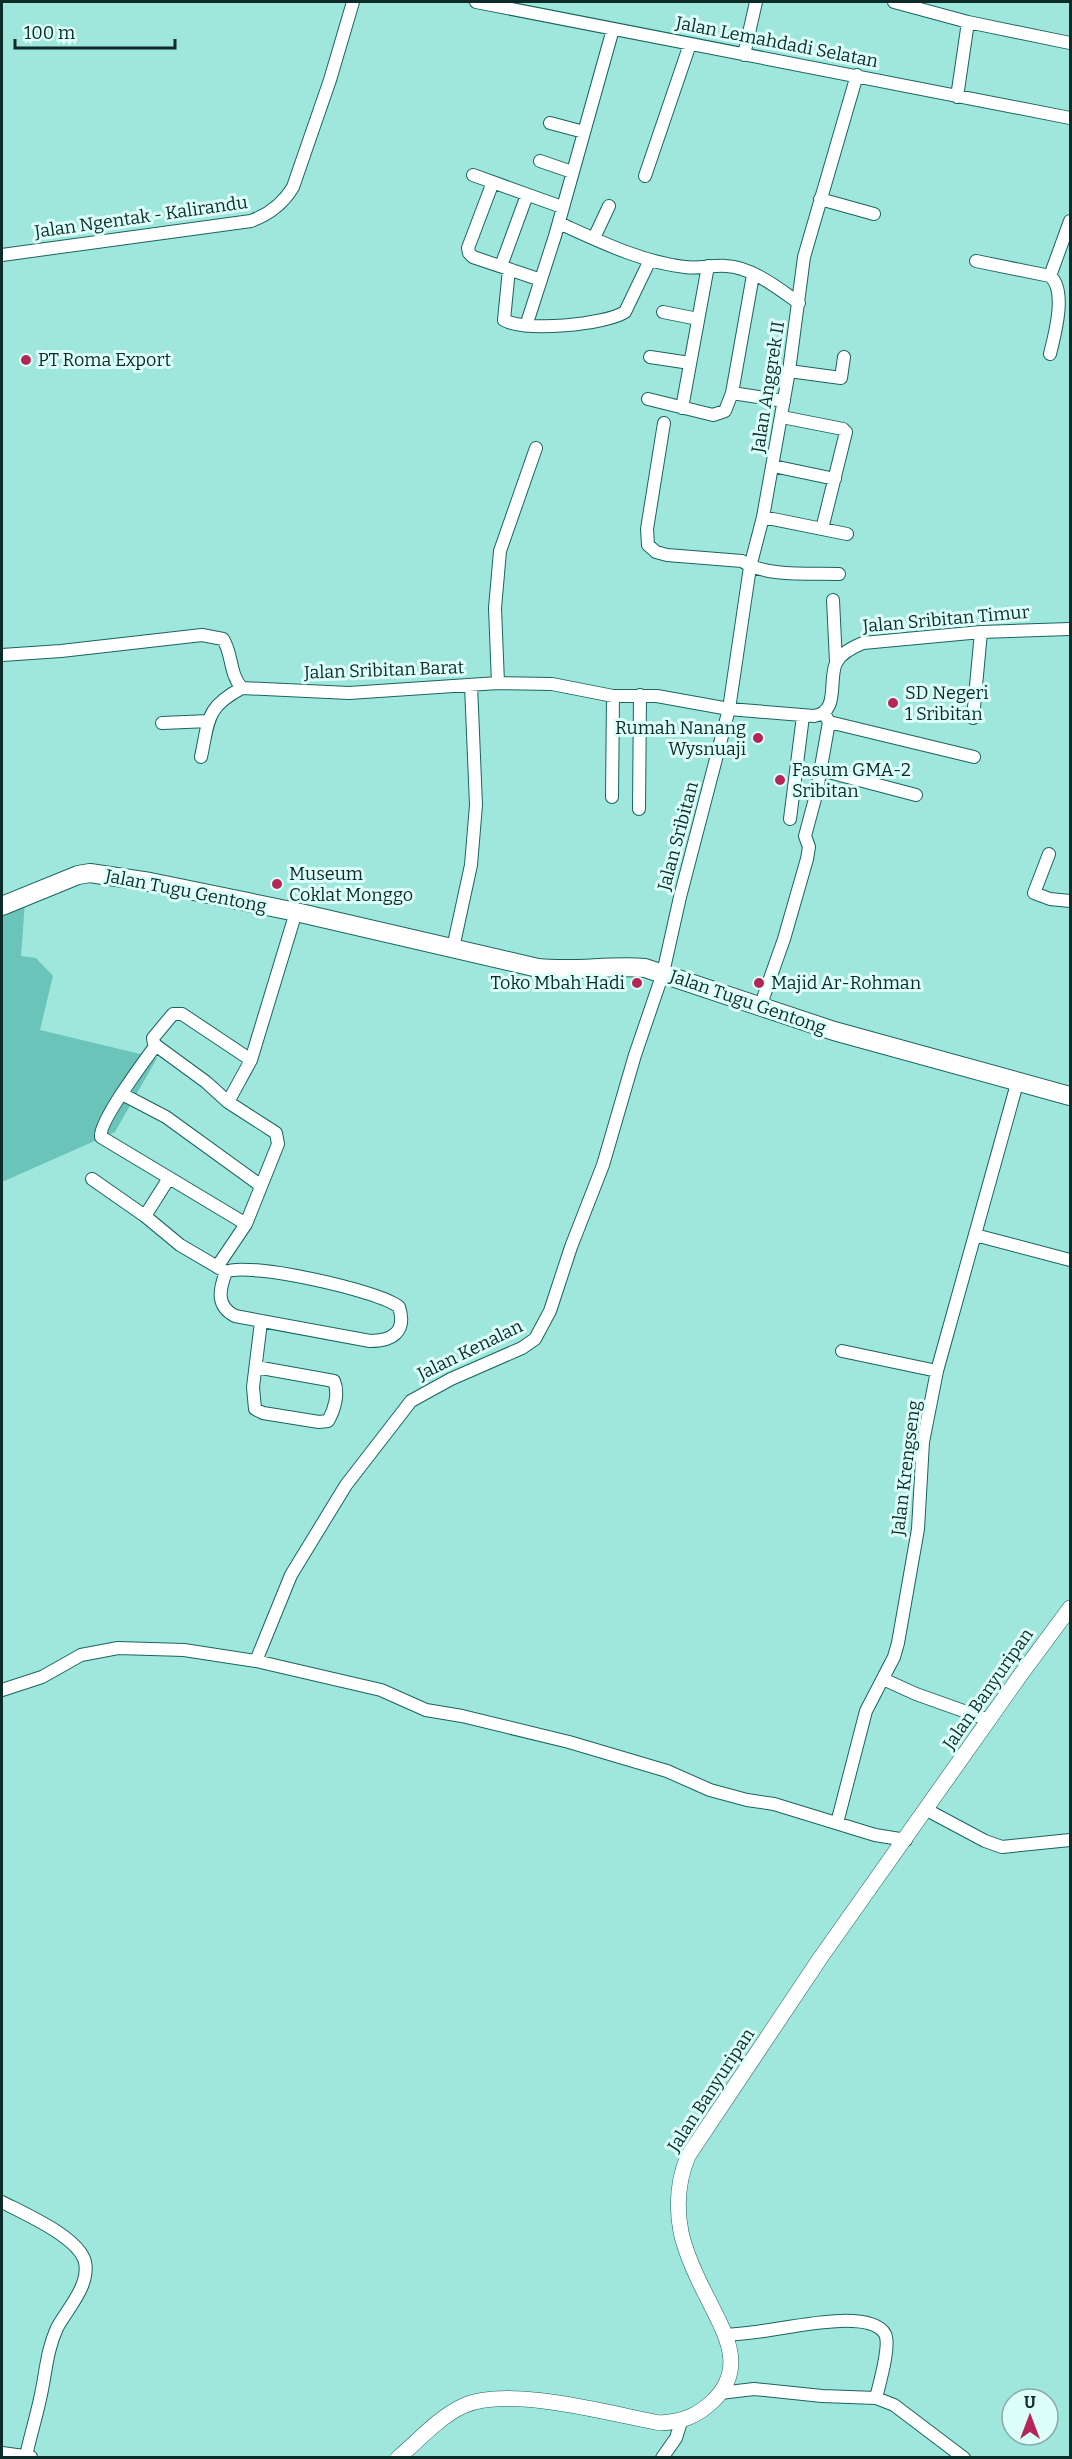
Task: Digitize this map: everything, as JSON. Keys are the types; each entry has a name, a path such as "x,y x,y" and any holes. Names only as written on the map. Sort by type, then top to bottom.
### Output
{"main road":[{"name":"Jalan Tugu Gentong","path":"2,906 78,875 90,873 150,882 296,912 538,968 568,971 627,967 663,973 834,1031 1071,1096"}],"street":[{"name":"Jalan Ngentak - Kalirandu","path":"2,255 251,221 266,216 287,197 293,187 330,81 353,2"},
{"name":"Jalan Lemahdadi Selatan","path":"479,2 1071,118"},
{"path":"744,55 756,2"},
{"path":"894,2 968,22 1071,43"},
{"path":"957,97 968,22"},
{"path":"526,326 559,223 613,28"},
{"path":"645,176 690,44"},
{"name":"Jalan Anggrek II","path":"729,709 750,567 763,517 782,417 805,251 857,75"},
{"path":"550,123 584,132"},
{"path":"540,160 572,172"},
{"path":"473,175 562,207"},
{"path":"493,182 468,248 473,257 541,280"},
{"path":"527,195 505,267 504,320 526,326 583,323 621,315 630,303 639,279 650,260"},
{"path":"820,199 874,214"},
{"path":"594,238 609,206"},
{"path":"1050,276 1071,221"},
{"path":"559,223 650,260 686,267 729,266 753,275 799,303"},
{"path":"976,261 1050,276 1058,286 1057,327 1050,354"},
{"path":"682,408 708,266"},
{"path":"648,399 718,414 724,411 732,393 753,275"},
{"path":"663,312 698,319"},
{"path":"650,357 690,363"},
{"path":"789,371 841,378 844,357"},
{"path":"732,393 784,401"},
{"path":"782,417 843,429 846,432 822,529"},
{"path":"664,423 647,529 648,545 656,552 667,555 742,561 750,567 773,571 839,574"},
{"path":"498,683 495,608 500,551 536,448"},
{"path":"773,466 835,479"},
{"path":"763,517 847,534"},
{"path":"760,1007 784,939 809,847 805,836 821,770 826,718 836,662 833,600"},
{"name":"Jalan Sribitan Timur","path":"836,662 851,648 863,643 981,632 1071,629"},
{"path":"973,718 981,632"},
{"path":"2,655 61,651 178,636 214,636 223,639 233,675 242,688 219,703 211,713 201,757"},
{"name":"Jalan Sribitan Barat","path":"242,688 348,693 498,683 552,684 614,696 640,695 687,700 729,709"},
{"path":"453,948 471,865 476,805 471,685"},
{"path":"639,809 640,695"},
{"path":"612,797 614,696"},
{"path":"729,709 818,716 974,757"},
{"name":"Jalan Sribitan","path":"663,973 680,897 729,709"},
{"path":"790,819 803,716"},
{"path":"162,723 209,722"},
{"path":"821,770 916,795"},
{"path":"794,791 816,795"},
{"path":"1049,854 1034,893 1050,899 1071,901"},
{"path":"228,1102 251,1060 296,912"},
{"name":"Jalan Kenalan","path":"256,1661 291,1575 346,1485 411,1401 451,1379 522,1348 535,1339 542,1329 597,1183 635,1055 663,973"},
{"path":"92,1179 145,1216 180,1245 222,1269 255,1269 330,1282 386,1299 398,1305 401,1313 395,1335 387,1340 370,1341 261,1322 236,1316 224,1310 221,1304 222,1269 246,1224 278,1144 278,1136 228,1102 206,1082 156,1045 153,1038 176,1013 182,1014 251,1060"},
{"path":"156,1045 101,1129 101,1137 246,1224"},
{"name":"Jalan Krengseng","path":"837,1823 866,1711 898,1643 918,1528 923,1442 937,1371 1018,1080"},
{"path":"122,1094 166,1117 260,1185"},
{"path":"145,1216 169,1178"},
{"path":"975,1235 1071,1260"},
{"path":"256,1368 334,1381 337,1387 336,1398 328,1420 319,1422 257,1411 253,1406 252,1397 261,1322"},
{"path":"842,1351 937,1371"},
{"name":"Jalan Banyuripan","path":"681,2422 702,2410 720,2393 731,2369 730,2347 726,2335 681,2234 678,2193 682,2170 688,2156 760,2047 989,1720 1071,1608"},
{"path":"2,1690 42,1677 81,1655 118,1648 184,1650 256,1661 381,1690 426,1710 462,1716 568,1742 667,1771 710,1790 747,1800 774,1804 875,1835 906,1840"},
{"path":"882,1679 916,1694 989,1720"},
{"path":"927,1809 986,1841 1002,1846 1071,1840"},
{"path":"2,2202 64,2237 75,2246 85,2263 81,2286 58,2327 46,2358 29,2457 2,2453"},
{"path":"726,2335 823,2322 851,2322 878,2327 884,2332 887,2345 876,2398"},
{"path":"720,2393 754,2389 822,2396 876,2398 894,2405 964,2457"},
{"path":"398,2457 444,2419 464,2406 482,2401 532,2399 660,2423 681,2422 676,2438 663,2457"}],"shaded area":[{"path":"25,901 21,956 36,958 53,976 40,1030 157,1058 115,1132 2,1182 2,910"}],"place":[{"name":"PT Roma Export","path":"26,360"},
{"name":"SD Negeri 1 Sribitan","path":"893,703"},
{"name":"Rumah Nanang Wysnuaji","path":"758,738"},
{"name":"Fasum GMA-2 Sribitan","path":"780,780"},
{"name":"Museum Coklat Monggo","path":"277,884"},
{"name":"Toko Mbah Hadi","path":"637,983"},
{"name":"Majid Ar-Rohman","path":"759,983"}]}
